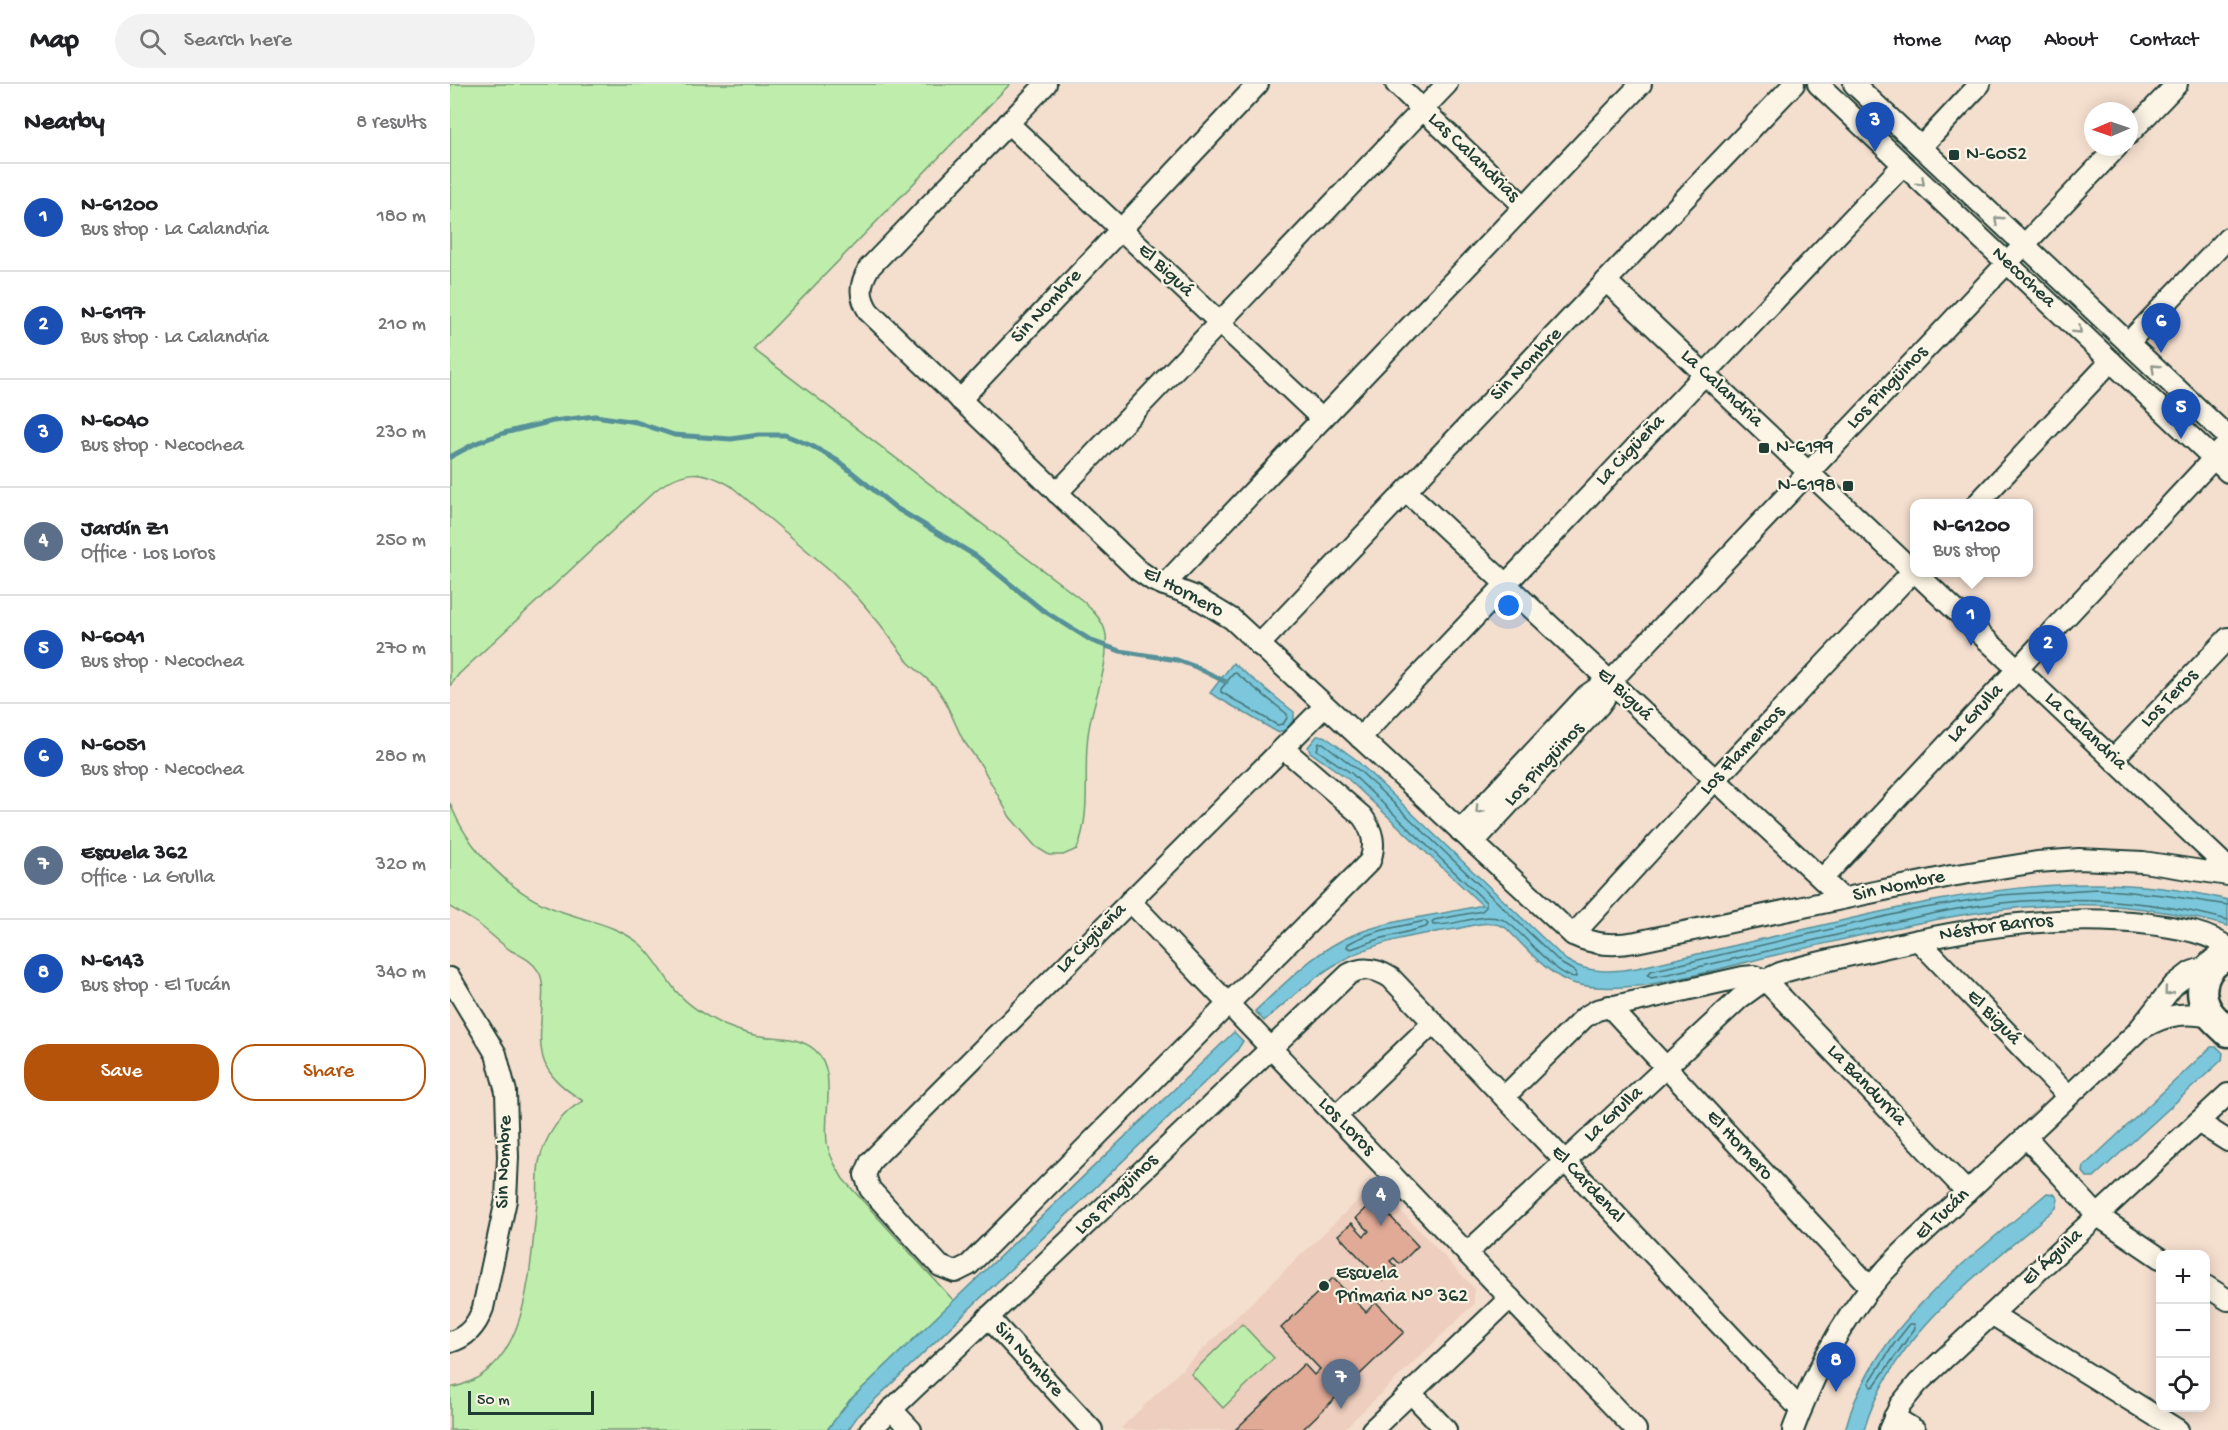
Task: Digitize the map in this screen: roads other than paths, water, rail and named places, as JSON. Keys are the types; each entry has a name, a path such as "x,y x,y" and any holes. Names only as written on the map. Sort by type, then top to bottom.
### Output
{"street":[{"path":"1008,123 1046,84"},
{"name":"Sin Nombre","path":"960,400 1258,84"},
{"name":"Las Calandrias","path":"1395,84 1524,206"},
{"path":"1057,493 1447,84"},
{"path":"1164,585 1641,84"},
{"name":"Sin Nombre","path":"1259,645 1794,84"},
{"name":"Necochea","path":"1818,84 2221,465"},
{"name":"Necochea","path":"1854,84 2228,437"},
{"path":"1921,147 1980,84"},
{"path":"2138,125 2177,84"},
{"name":"El Biguá","path":"1008,123 1322,419"},
{"name":"El Hornero","path":"1008,123 869,268 860,290 863,303 869,312 1138,570 1164,585 1194,596 1232,619 1573,935"},
{"name":"Los Pingüinos","path":"1466,837 1599,706 1610,682 2109,156"},
{"name":"La Cigüeña","path":"1360,738 1903,165"},
{"path":"2128,343 2228,238"},
{"name":"La Calandria","path":"1606,281 1910,567"},
{"path":"1982,499 2111,362"},
{"name":"La Grulla","path":"1822,879 2017,669 2221,465 2228,443"},
{"name":"El Biguá","path":"1406,491 1842,898"},
{"name":"Los Flamencos","path":"1573,935 1715,780 1910,575"},
{"name":"La Calandria","path":"1920,577 2113,759 2224,855"},
{"name":"Los Teros","path":"2113,759 2228,638"},
{"name":"La Cigüeña","path":"1229,1005 969,1265 955,1272 940,1266 870,1189 865,1175 871,1161 1325,706"},
{"path":"1229,1005 1365,868 1374,852 1372,832 1362,816 1283,748"},
{"name":"Sin Nombre","path":"1573,935 1587,942 1619,945 1991,868 2037,862 2079,860 2144,862 2228,875"},
{"name":"Los Loros","path":"1130,901 1636,1430"},
{"name":"Néstor Barros","path":"1765,980 1796,968 1918,940 1983,927 2058,920 2091,919 2163,926 2195,933 2209,937 2222,956"},
{"name":"El Biguá","path":"1918,940 2068,1096"},
{"path":"2221,1025 2207,1010 2202,988 2205,976 2222,956"},
{"name":"El Tucán","path":"1793,1430 1835,1338 1870,1287 1887,1268 2136,1033 2175,985 2191,972 2222,956"},
{"name":"Los Pingüinos","path":"870,1430 1349,974 1369,968"},
{"name":"El Cardenal","path":"1369,968 1391,978 1801,1410"},
{"path":"1504,1097 1585,1017 1596,1010 1743,977 1754,976 1765,980"},
{"name":"Sin Nombre","path":"450,978 490,1043 500,1066 506,1092 508,1172 504,1213 483,1308 469,1332 450,1342"},
{"name":"La Grulla","path":"1467,1253 1740,998 1765,980"},
{"name":"La Bandurria","path":"1765,980 1967,1192"},
{"name":"El Hornero","path":"1609,1006 1870,1287"},
{"name":"El Tucán","path":"2136,1033 2170,1015 2192,1013 2221,1025"},
{"path":"1336,1116 1433,1023"},
{"name":"El Águila","path":"1892,1424 1908,1394 1918,1383 2228,1094"},
{"path":"2198,1122 2228,1141"},
{"path":"2025,1137 2098,1216 2156,1255"},
{"path":"2210,1289 2228,1300"},
{"path":"1372,1430 1510,1298"},
{"path":"1993,1315 2178,1430"},
{"name":"Sin Nombre","path":"988,1317 1092,1430"},
{"path":"1411,1393 1446,1430"},
{"path":"891,1409 910,1430"},
{"path":"1892,1424 1915,1430"}],"water":[{"path":"1233,663 1294,712 1294,719 1286,730 1277,732 1210,693"},
{"path":"1317,736 1324,736 1354,758 1566,960 1592,970 1637,968 1882,912 1980,893 2029,887 2078,884 2127,885 2177,890 2228,900 2228,926 2172,913 2130,907 2071,905 2027,907 1982,912 1894,928 1670,981 1645,985 1597,987 1566,981 1547,968 1506,928 1494,924 1481,924 1399,939 1371,947 1323,972 1264,1021 1255,1011 1313,959 1339,942 1384,925 1482,905 1347,778 1310,752 1308,747"},
{"path":"1234,1032 1243,1041 1236,1052 857,1417 848,1430 827,1430 850,1400"},
{"path":"2211,1047 2217,1047 2223,1053 2222,1060 2094,1177 2087,1177 2083,1172 2084,1166"},
{"path":"2047,1193 2054,1194 2058,1199 2056,1208 1943,1306 1896,1363 1877,1395 1864,1430 1845,1430 1859,1392 1877,1358 1901,1327 1927,1297 1956,1270"}],"waterway":[{"path":"450,457 476,443 504,433 553,421 595,416 636,422 674,435 731,439 759,435 785,435 812,446 838,461 896,508 976,556 1041,609 1092,641 1120,651 1177,660 1226,682"}],"place":[{"name":"N-6040","path":"1875,152"},
{"name":"N-6052","path":"1954,155"},
{"name":"N-6051","path":"2161,353"},
{"name":"N-6041","path":"2181,439"},
{"name":"N-6199","path":"1764,448"},
{"name":"N-6198","path":"1848,486"},
{"name":"N-61200","path":"1971,646"},
{"name":"N-6197","path":"2048,675"},
{"name":"Jardín Z1","path":"1381,1226"},
{"name":"Escuela Primaria N° 362","path":"1324,1286"},
{"name":"N-6143","path":"1836,1392"},
{"name":"Escuela 362","path":"1341,1409"}]}
